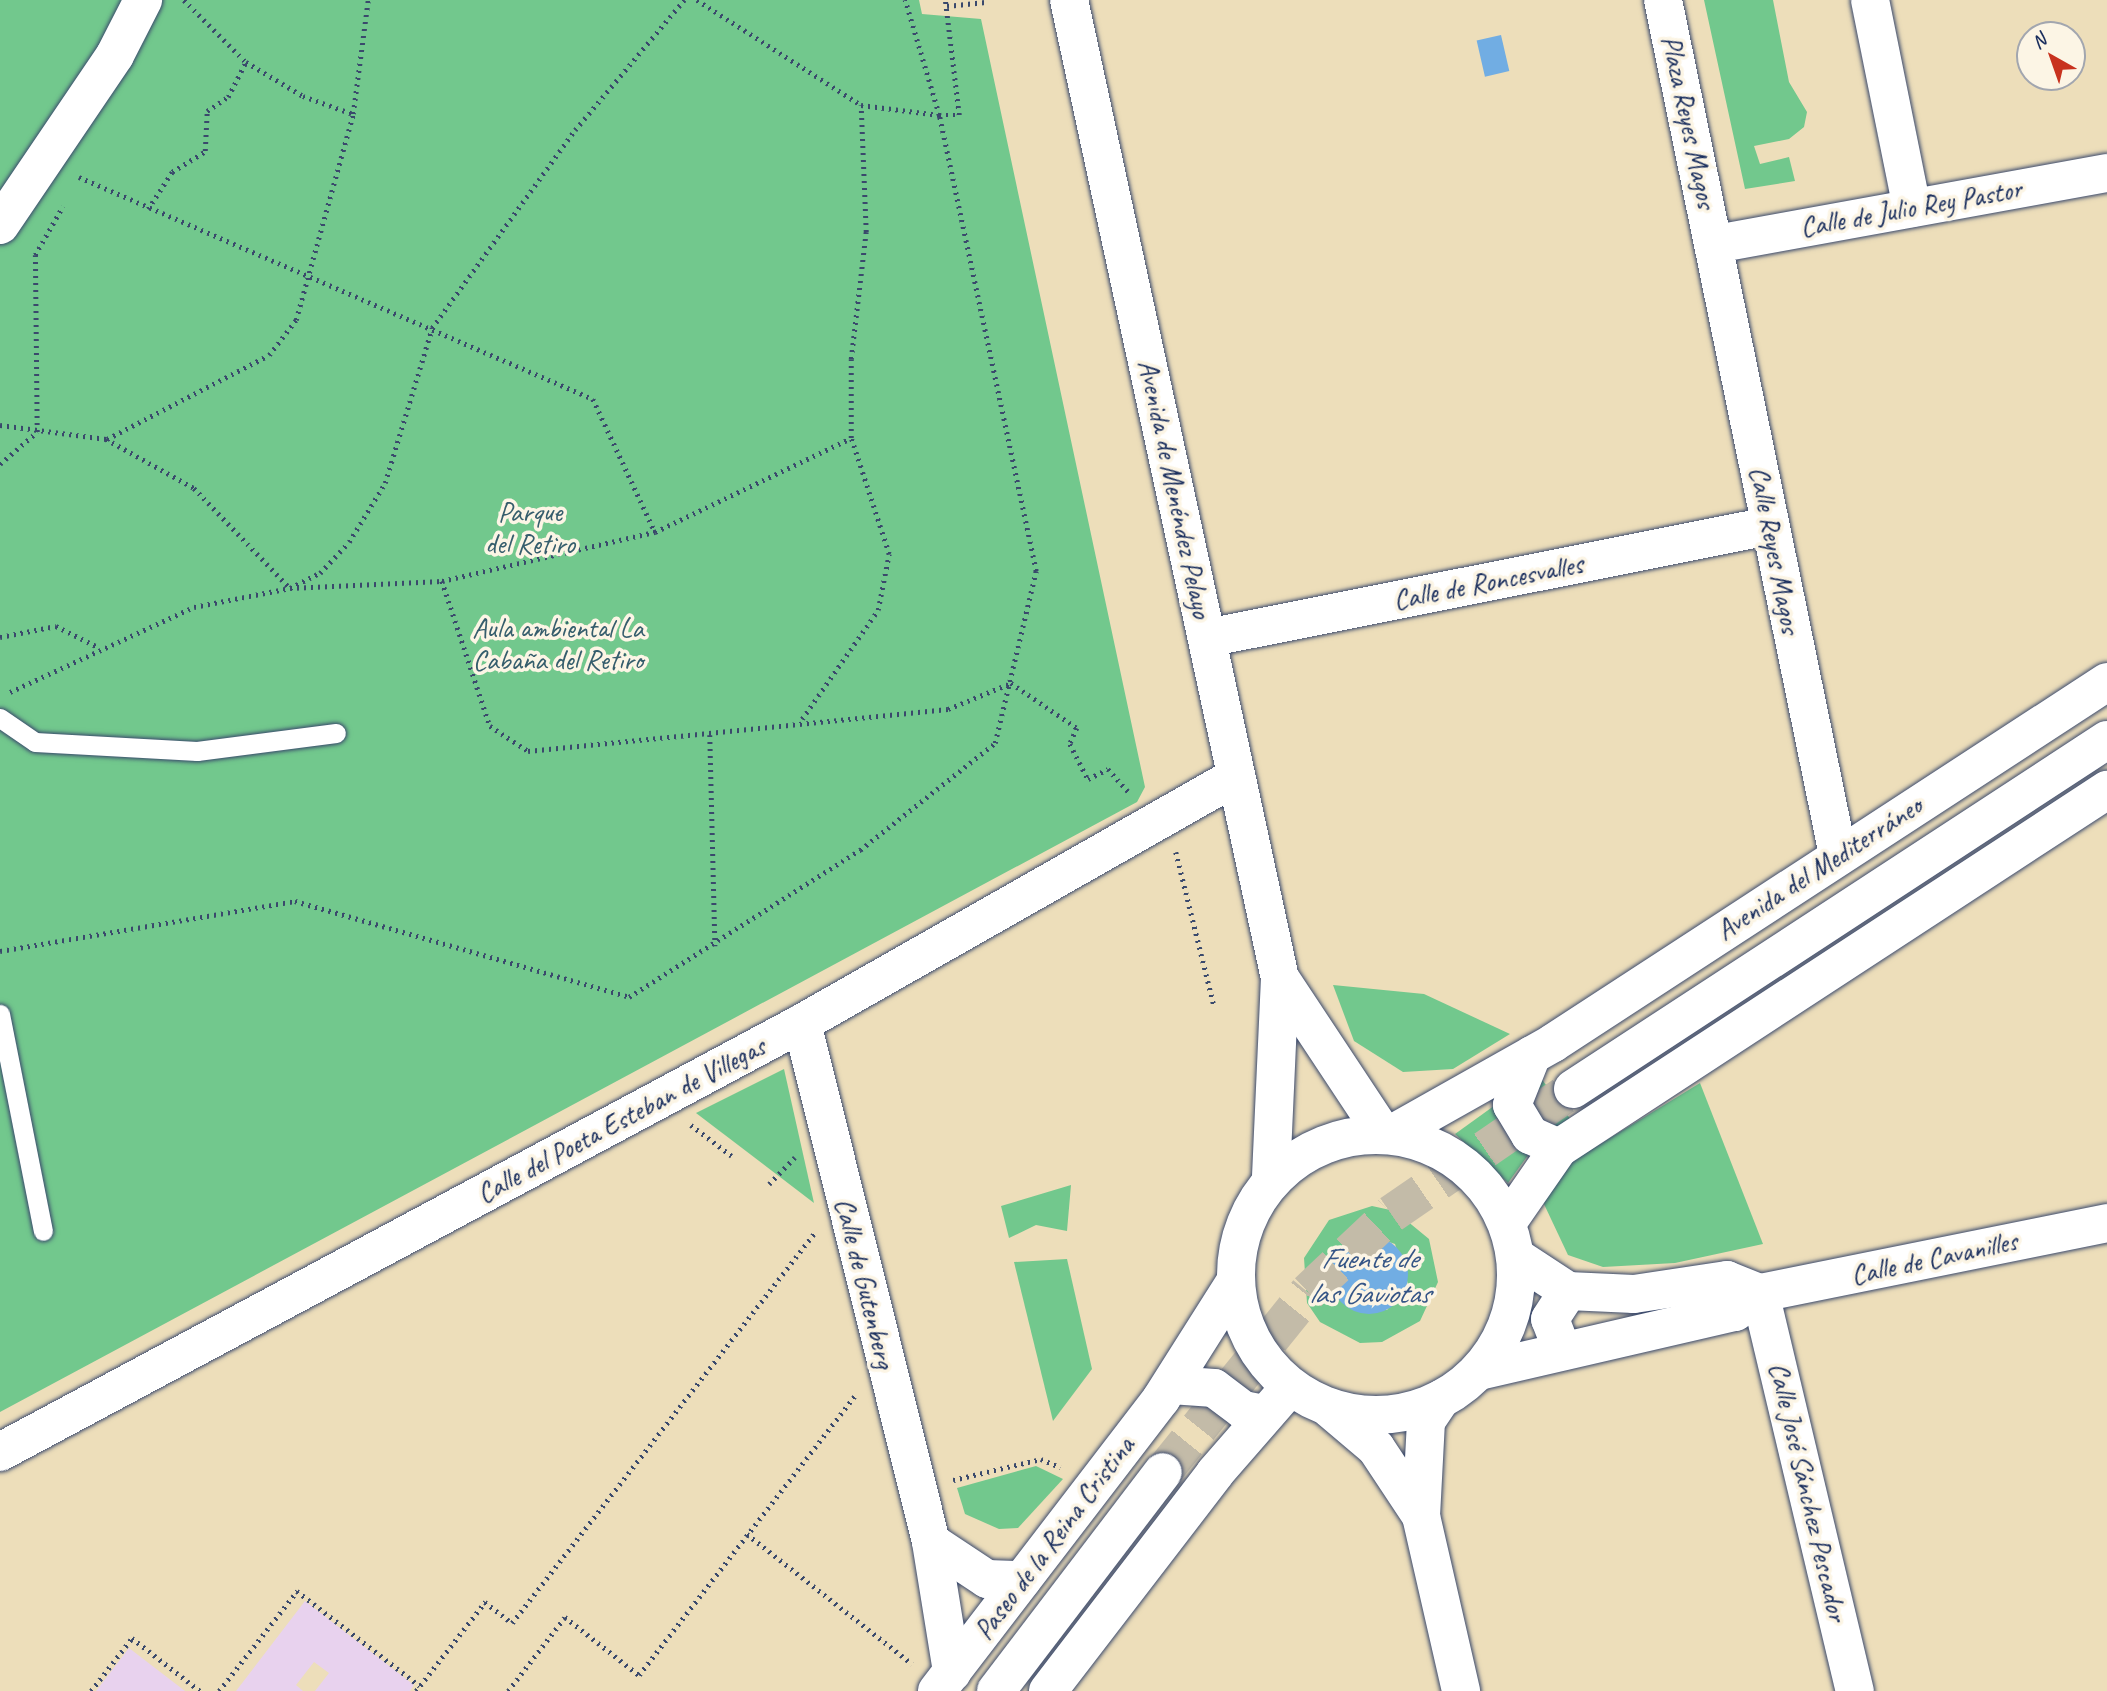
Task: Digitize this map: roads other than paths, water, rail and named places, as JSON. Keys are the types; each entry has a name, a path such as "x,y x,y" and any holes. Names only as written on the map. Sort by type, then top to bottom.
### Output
{"street":[{"path":"0,225 116,55 143,0"},
{"name":"Avenida de Menéndez Pelayo","path":"1069,0 1280,978 1272,1180"},
{"name":"Plaza Reyes Magos","path":"1663,0 1716,244"},
{"path":"1870,0 1912,208"},
{"name":"Calle de Julio Rey Pastor","path":"1716,244 2107,173"},
{"name":"Calle Reyes Magos","path":"1716,244 1769,526 1838,855"},
{"name":"Calle de Roncesvalles","path":"1207,638 1769,526"},
{"name":"Avenida del Mediterráneo","path":"1387,1135 1532,1055 2107,682"},
{"name":"Avenida del Mediterráneo","path":"1573,1089 2107,740"},
{"name":"Calle del Poeta Esteban de Villegas","path":"0,1452 802,1023 1236,776"},
{"path":"1511,1240 1559,1148 2107,790"},
{"name":"Avenida de Menéndez Pelayo","path":"1280,978 1387,1135"},
{"name":"Calle de Gutenberg","path":"802,1023 930,1542 935,1677"},
{"path":"1532,1055 1512,1105 1530,1135 1559,1148"},
{"path":"1421,1516 1376,1448 1328,1408 1290,1387 1262,1358 1243,1322 1234,1282 1238,1245 1272,1180 1325,1143 1387,1135 1427,1144 1461,1162 1488,1189 1511,1240 1515,1298 1502,1337 1479,1371 1441,1399 1426,1420 1421,1516 1461,1691"},
{"name":"Calle de Cavanilles","path":"1479,1371 1735,1312 1760,1293 2107,1223"},
{"path":"1511,1240 1568,1291 1634,1294 1727,1280 1760,1293"},
{"name":"Paseo de la Reina Cristina","path":"935,1677 1022,1580 1171,1385 1234,1282"},
{"path":"1562,1350 1550,1319 1568,1291"},
{"name":"Calle José Sánchez Pescador","path":"1760,1293 1855,1691"},
{"path":"1171,1385 1214,1388 1243,1409 1264,1415"},
{"path":"1048,1691 1264,1415 1290,1387"},
{"path":"1328,1408 1392,1414 1441,1399"},
{"name":"Paseo de la Reina Cristina","path":"996,1691 1163,1472"},
{"path":"930,1542 987,1579 1022,1580"}],"lane":[{"path":"0,718 35,742 197,751 336,733"},
{"path":"0,1014 43,1231"}],"water":[{"path":"1501,35 1509,71 1485,77 1477,41"},
{"name":"Fuente de las Gaviotas","path":"1369,1236 1384,1239 1397,1247 1405,1260 1408,1275 1405,1290 1397,1303 1384,1311 1369,1314 1354,1311 1341,1303 1333,1290 1330,1275 1333,1260 1341,1247 1354,1239"}],"tunnel":[{"path":"1163,1472 1308,1292 1391,1214 1573,1089"}],"park label":[{"name":"Parque del Retiro","path":"530,528"},
{"name":"Aula ambiental La Cabaña del Retiro","path":"558,644"}]}
